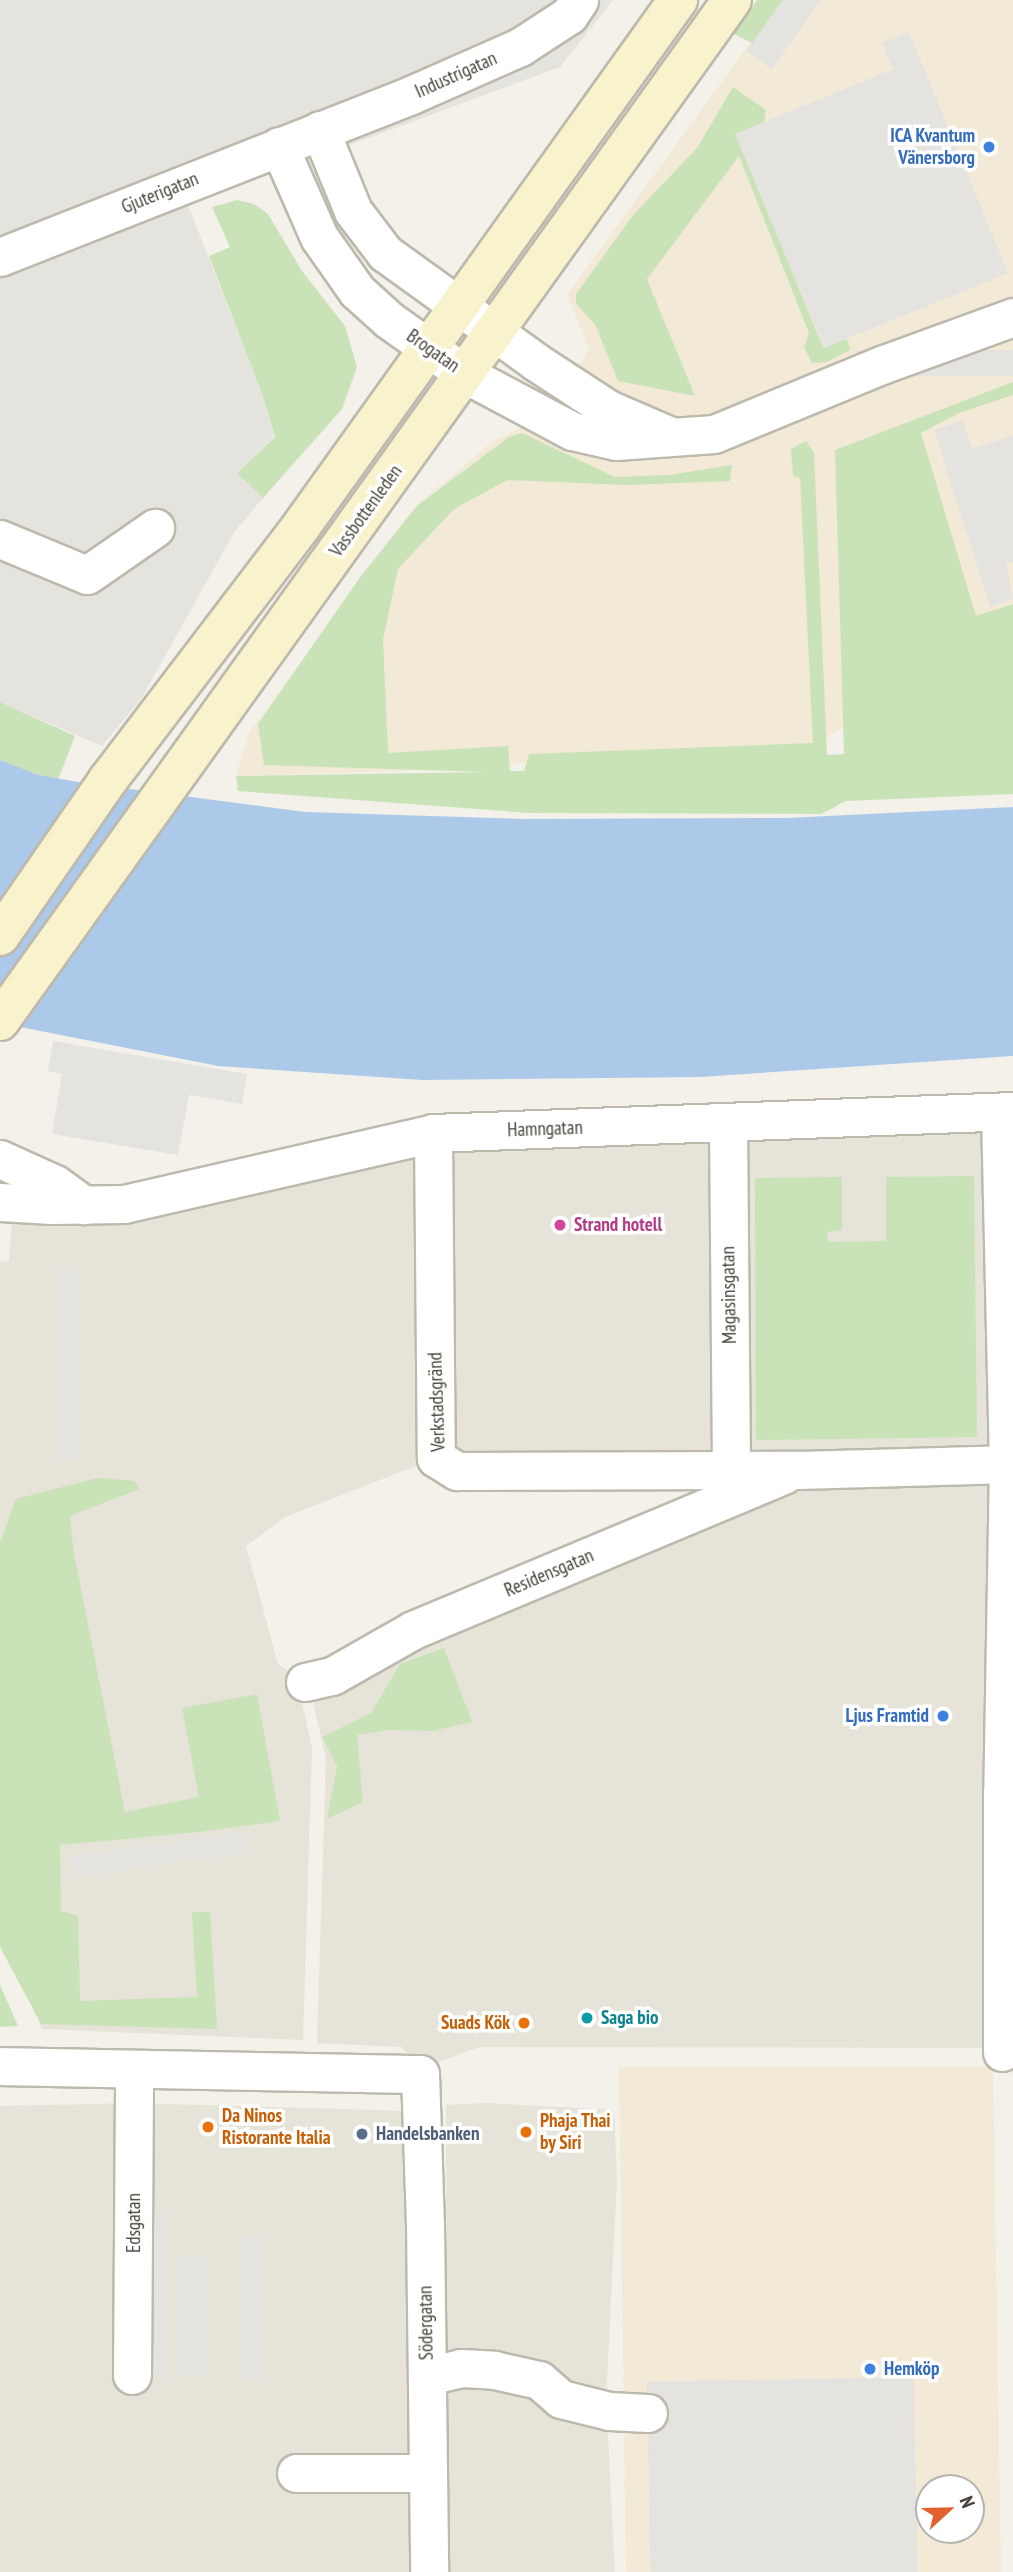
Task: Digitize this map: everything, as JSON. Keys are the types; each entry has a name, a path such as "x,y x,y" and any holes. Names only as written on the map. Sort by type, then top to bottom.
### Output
{"main road":[{"path":"0,936 108,780 302,525 678,0"},
{"name":"Vassbottenleden","path":"0,1021 732,0"}],"street":[{"name":"Industrigatan","path":"320,130 520,47 569,15 579,0"},
{"name":"Gjuterigatan","path":"0,257 320,130"},
{"name":"Brogatan","path":"320,130 353,211 385,253 495,333 608,409 671,436"},
{"name":"Brogatan","path":"279,146 319,237 336,265 378,311 465,374 572,431 616,441 715,434 884,364 1013,317"},
{"path":"0,539 87,575 155,528"},
{"path":"1002,2052 1002,1792 1010,1464 1007,1112"},
{"name":"Hamngatan","path":"0,1202 124,1204 433,1133 1007,1112"},
{"name":"Magasinsgatan","path":"728,1123 731,1468"},
{"name":"Verkstadsgränd","path":"433,1133 436,1458 457,1471 731,1468"},
{"path":"0,1159 55,1184 84,1205"},
{"name":"Residensgatan","path":"731,1468 1010,1464"},
{"name":"Residensgatan","path":"304,1682 332,1676 413,1630 798,1469"},
{"path":"0,2066 134,2070"},
{"name":"Södergatan","path":"134,2070 420,2074 429,2572"},
{"name":"Edsgatan","path":"132,2375 134,2070"},
{"path":"427,2376 461,2368 494,2371 539,2380 561,2399 609,2411 648,2413"},
{"path":"296,2473 428,2473"}],"shaded area":[{"path":"0,0 613,0 560,67 188,205 262,394 274,437 237,473 263,498 235,531 141,699 102,746 0,702"},
{"path":"781,0 1013,0 1013,642 813,743 405,771 236,776 249,733 415,506 495,440 522,427 545,427 589,349 567,295"},
{"path":"783,0 821,0 772,69 746,51"},
{"path":"909,32 1008,273 824,348 735,134 893,69 882,43"},
{"path":"855,350 1013,350 1013,376 855,376"},
{"path":"963,420 972,448 1013,436 1013,562 1006,564 1013,599 990,607 934,430"},
{"path":"53,1041 247,1074 242,1104 189,1095 178,1155 52,1134 62,1074 48,1071"},
{"path":"993,1124 999,1459 740,1463 734,1129"},
{"path":"715,1138 719,1458 464,1461 444,1449 442,1147"},
{"path":"418,1156 421,1464 285,1517 246,1546 278,1664 296,1676 312,1748 303,2040 42,2029 0,1929 0,1262 9,1261 12,1221 125,1223"},
{"path":"54,1271 77,1271 77,1459 54,1459"},
{"path":"1000,1471 994,2048 479,2047 423,2068 401,2047 317,2043 326,1758 309,1685 793,1476"},
{"path":"243,1832 246,1853 71,1877 68,1857"},
{"path":"619,2067 993,2067 1001,2572 626,2572"},
{"path":"134,2103 412,2111 420,2572 0,2572 0,2106"},
{"path":"486,2103 614,2110 617,2180 606,2400 615,2572 448,2572 446,2105"},
{"path":"144,2214 168,2214 168,2378 144,2378"},
{"path":"239,2237 265,2237 265,2380 239,2380"},
{"path":"176,2257 209,2257 209,2376 176,2376"},
{"path":"914,2377 917,2572 650,2572 647,2382"}],"green space":[{"path":"757,0 785,0 756,45 734,34"},
{"path":"733,87 766,110 764,123 736,134 819,338 824,348 847,339 850,350 827,362 812,363 804,347 809,333 739,156 647,279 695,396 618,381 595,324 576,304 576,294 634,214 697,148"},
{"path":"237,200 254,204 268,214 302,271 345,326 357,367 342,409 263,498 237,473 275,437 262,394 209,256 230,247 212,207"},
{"path":"1013,382 1013,395 959,413 921,433 976,616 1013,604 1013,794 846,801 821,814 529,813 238,791 236,776 485,772 264,765 258,724 361,576 417,506 509,437 522,433 615,477 669,475 732,465 730,481 627,485 507,480 454,509 398,569 383,639 388,753 508,746 510,771 524,771 529,754 813,743 800,478 793,476 791,449 806,441 814,453 827,755 844,754 835,450"},
{"path":"0,702 75,736 54,790 0,765"},
{"path":"974,1176 977,1437 756,1440 755,1178 842,1177 842,1230 827,1232 828,1242 886,1241 886,1177"},
{"path":"98,1478 135,1481 139,1489 70,1516 73,1548 125,1812 199,1797 182,1708 257,1694 280,1821 60,1845 61,1911 78,1916 80,2001 197,1997 192,1912 210,1912 217,2029 41,2024 0,1947 0,1543 16,1499"},
{"path":"444,1648 472,1722 432,1731 388,1730 357,1735 363,1802 327,1819 337,1766 322,1737 371,1713 400,1664"},
{"path":"0,1985 18,2026 0,2027"}],"water":[{"path":"0,760 38,775 84,783 305,812 523,819 787,818 1013,807 1013,1056 700,1077 422,1080 218,1066 0,1023"}],"place":[{"name":"ICA Kvantum Vänersborg","path":"989,147"},
{"name":"Strand hotell","path":"560,1225"},
{"name":"Ljus Framtid","path":"943,1716"},
{"name":"Saga bio","path":"587,2018"},
{"name":"Suads Kök","path":"524,2023"},
{"name":"Da Ninos Ristorante Italia","path":"208,2127"},
{"name":"Phaja Thai by Siri","path":"526,2132"},
{"name":"Handelsbanken","path":"362,2134"},
{"name":"Hemköp","path":"870,2369"}]}
